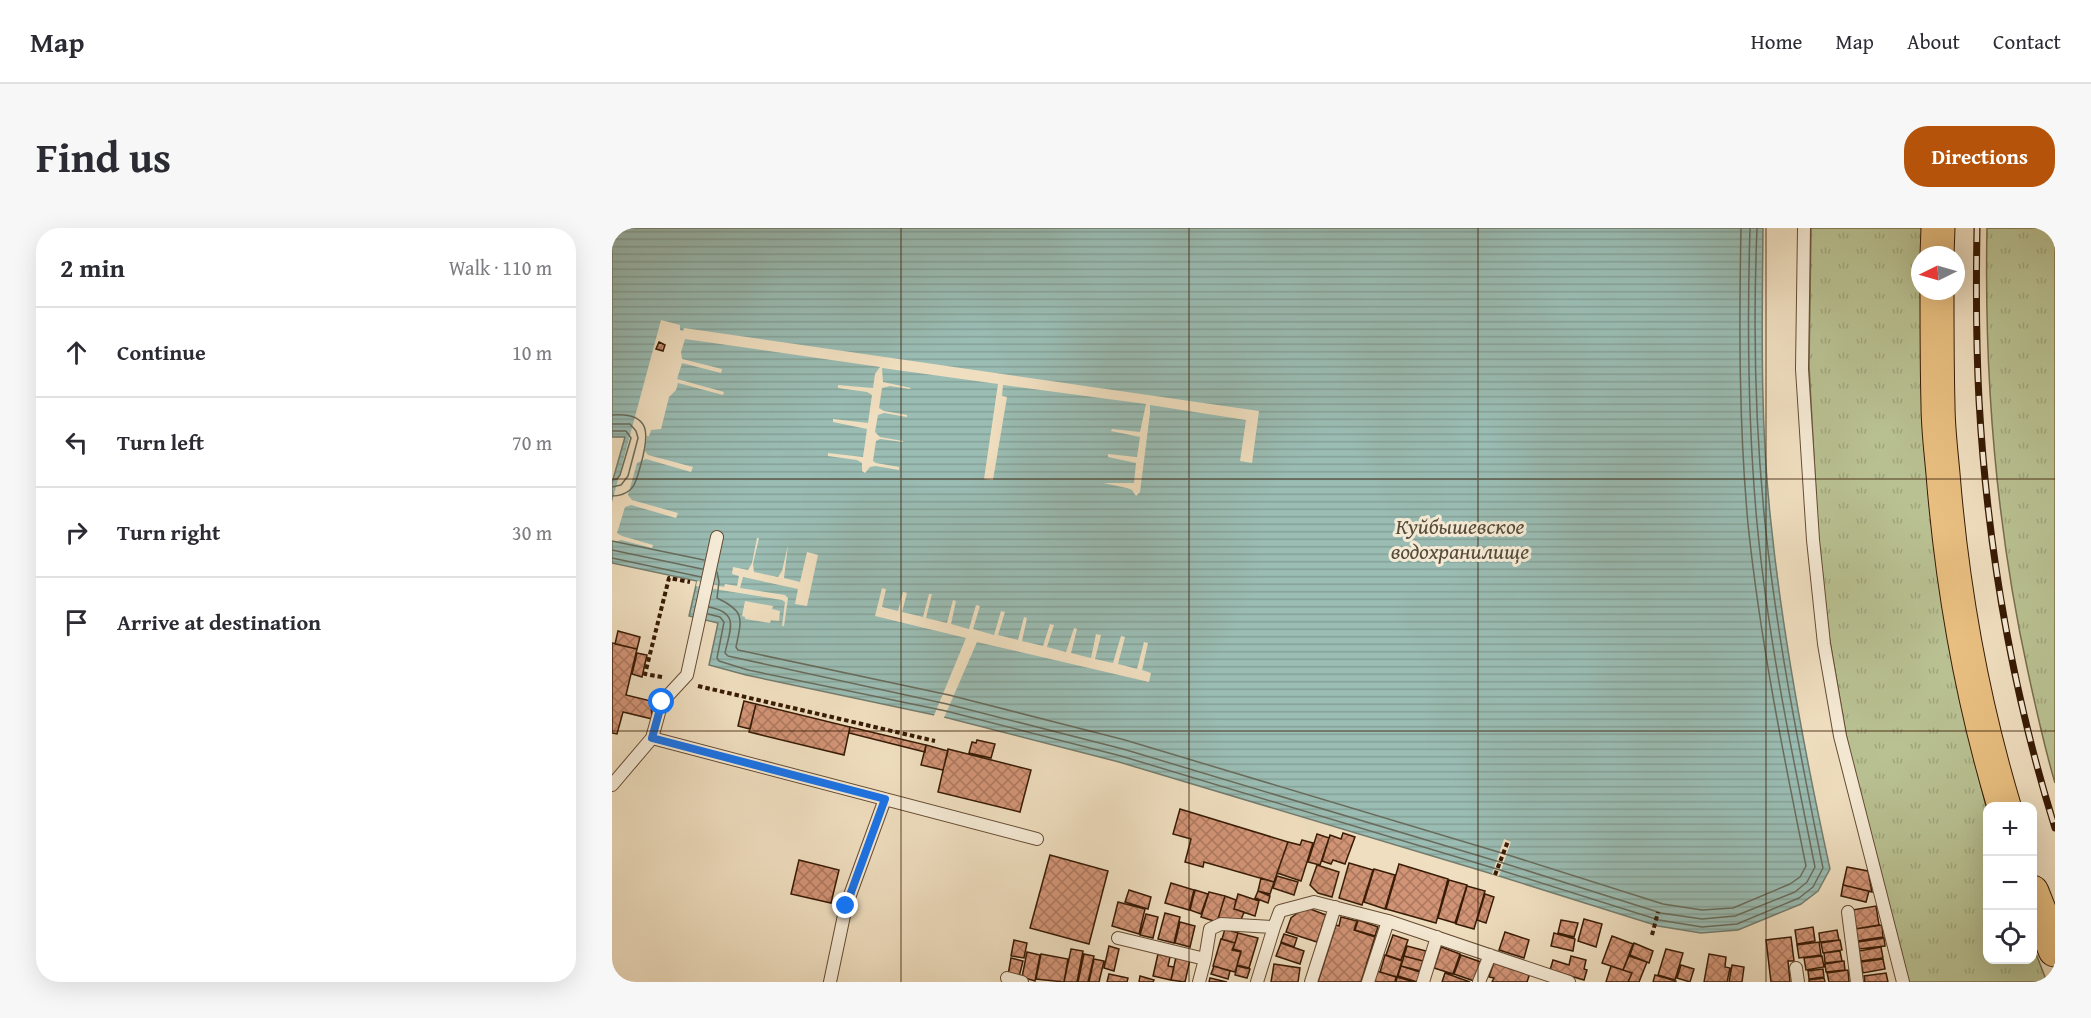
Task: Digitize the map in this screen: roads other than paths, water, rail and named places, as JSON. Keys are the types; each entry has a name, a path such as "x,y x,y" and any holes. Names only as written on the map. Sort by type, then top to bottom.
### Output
{"main road":[{"path":"1937,246 1938,228"},
{"path":"1937,300 1938,407 1947,532 1965,642 1994,775 2002,802"},
{"path":"2037,905 2055,950"}],"lane":[{"path":"1804,228 1802,369 1813,540 1824,644 1840,736 1903,982"},
{"path":"612,785 652,738 662,702 687,675 717,537"},
{"path":"652,738 1037,839"},
{"path":"830,982 846,906 885,799"},
{"path":"1257,982 1280,911 1314,902 1388,921 1490,955 1536,977 1569,982"},
{"path":"1311,982 1335,907"},
{"path":"1848,912 1857,982"},
{"path":"1368,982 1388,921"},
{"path":"1199,982 1210,929 1221,924 1274,927"},
{"path":"1118,938 1205,959"},
{"path":"1423,982 1437,938"},
{"path":"1479,982 1490,955"},
{"path":"1796,968 1798,982"},
{"path":"1007,978 1022,982"}],"water":[{"name":"Куйбышевское водохранилище","path":"612,228 1763,228 1763,412 1767,486 1782,610 1796,697 1830,869 1818,891 1801,904 1738,930 1701,933 1658,926 1119,762 944,717 709,665 718,623 689,616 697,581 612,563 612,483 625,437 612,437"}],"railway":[{"path":"1977,228 1976,314 1979,400 1995,562 2014,670 2055,828"}]}
